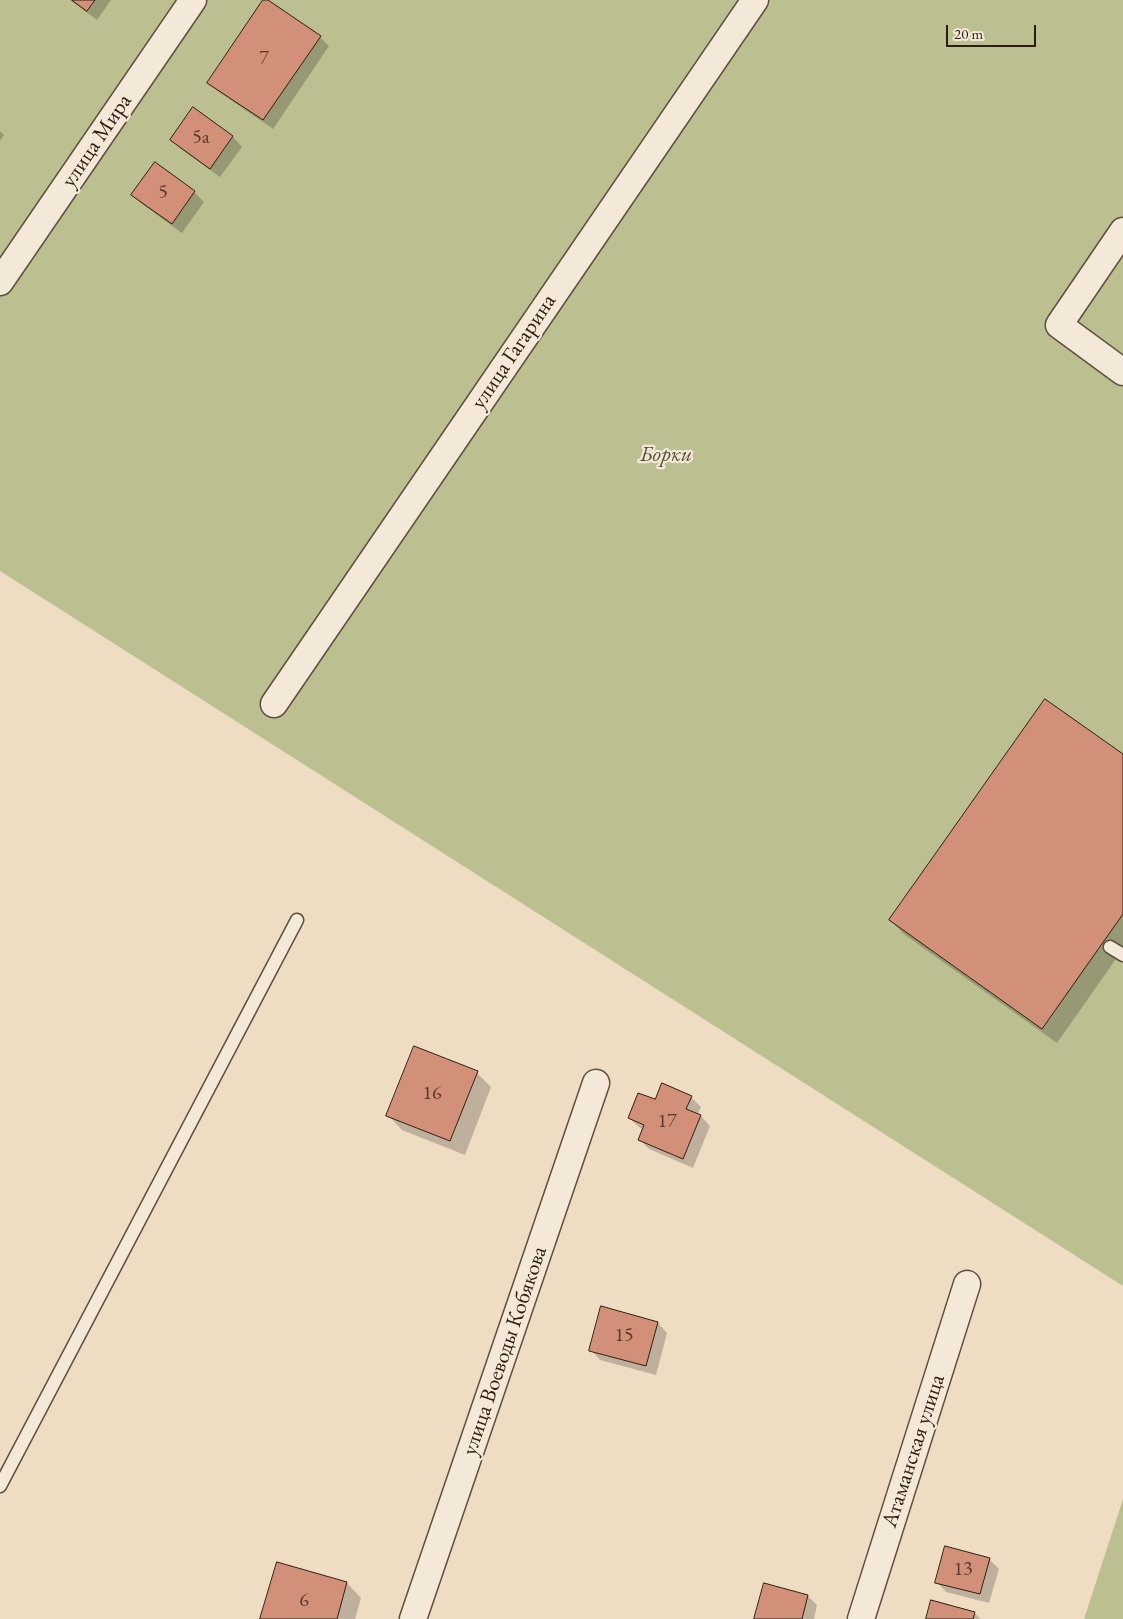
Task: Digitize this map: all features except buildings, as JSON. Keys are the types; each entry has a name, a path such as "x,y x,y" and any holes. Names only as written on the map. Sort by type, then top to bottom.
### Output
{"street":[{"name":"улица Мира","path":"0,282 193,0"},
{"name":"улица Гагарина","path":"274,704 755,0"},
{"path":"1123,231 1059,325 1123,372"},
{"name":"улица Воеводы Кобякова","path":"414,1619 596,1083"},
{"name":"Атаманская улица","path":"861,1619 967,1284"}],"lane":[{"path":"0,1486 296,920"},
{"path":"1110,947 1123,954"}],"green space":[{"name":"Борки","path":"0,0 1123,0 1123,1286 0,571"},
{"path":"1123,1499 1123,1619 1084,1619"}]}
